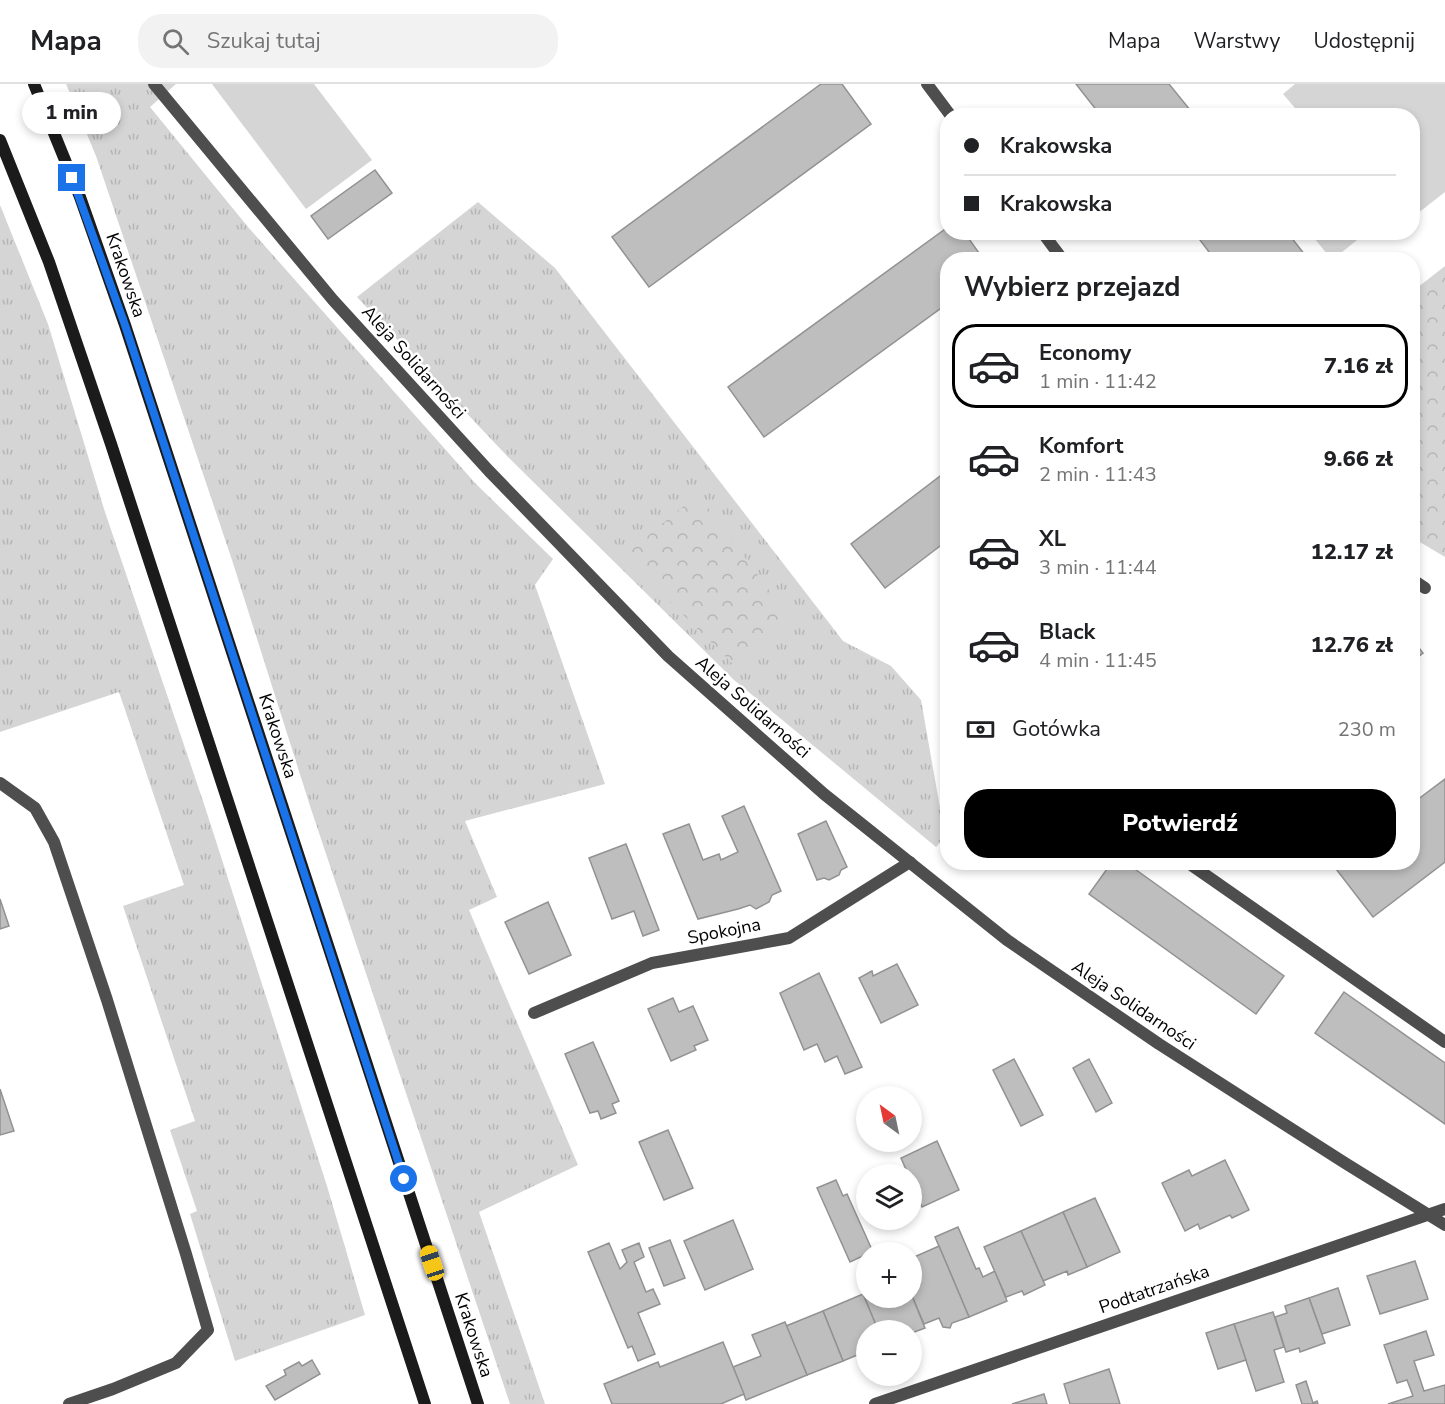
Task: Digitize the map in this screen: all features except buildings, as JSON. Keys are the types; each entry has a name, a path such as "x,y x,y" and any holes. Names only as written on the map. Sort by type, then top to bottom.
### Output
{"main road":[{"name":"Krakowska","path":"34,84 80,197 125,325 478,1404"},
{"path":"0,140 49,262 111,444 425,1404"}],"street":[{"name":"Aleja Solidarności","path":"154,84 333,300 489,471 668,656 824,794 1007,940 1159,1044 1445,1225"},
{"path":"927,84 945,108"},
{"path":"1420,585 1425,588"},
{"path":"0,783 35,808 54,842 107,1000 208,1330 176,1363 69,1404"},
{"name":"Spokojna","path":"534,1013 652,963 789,938 910,862"},
{"path":"1198,870 1445,1042"},
{"name":"Podtatrzańska","path":"874,1404 897,1401 1445,1209"}],"green space":[{"path":"66,84 176,84 150,107 248,227 476,484 553,559 535,585 605,784 465,821 497,897 469,910 578,1165 479,1212 545,1404 510,1404 311,809 232,560 96,156"},
{"path":"212,84 314,84 372,160 306,209"},
{"path":"1295,84 1445,84 1445,192 1420,212 1420,108 1295,108 1283,94"},
{"path":"478,202 555,268 843,641 891,666 921,700 940,808 940,842 936,847 734,680 507,456 357,297"},
{"path":"0,205 48,324 104,509 205,807 327,1186 365,1315 235,1361 190,1214 197,1211 170,1130 195,1121 123,906 184,885 119,692 0,732"},
{"path":"1316,240 1357,240 1342,252 1325,252"},
{"path":"1445,266 1445,557 1420,542 1420,286"},
{"path":"698,494 791,620 738,669 624,556"}],"route":[{"path":"72,178 125,325 404,1179"}]}
